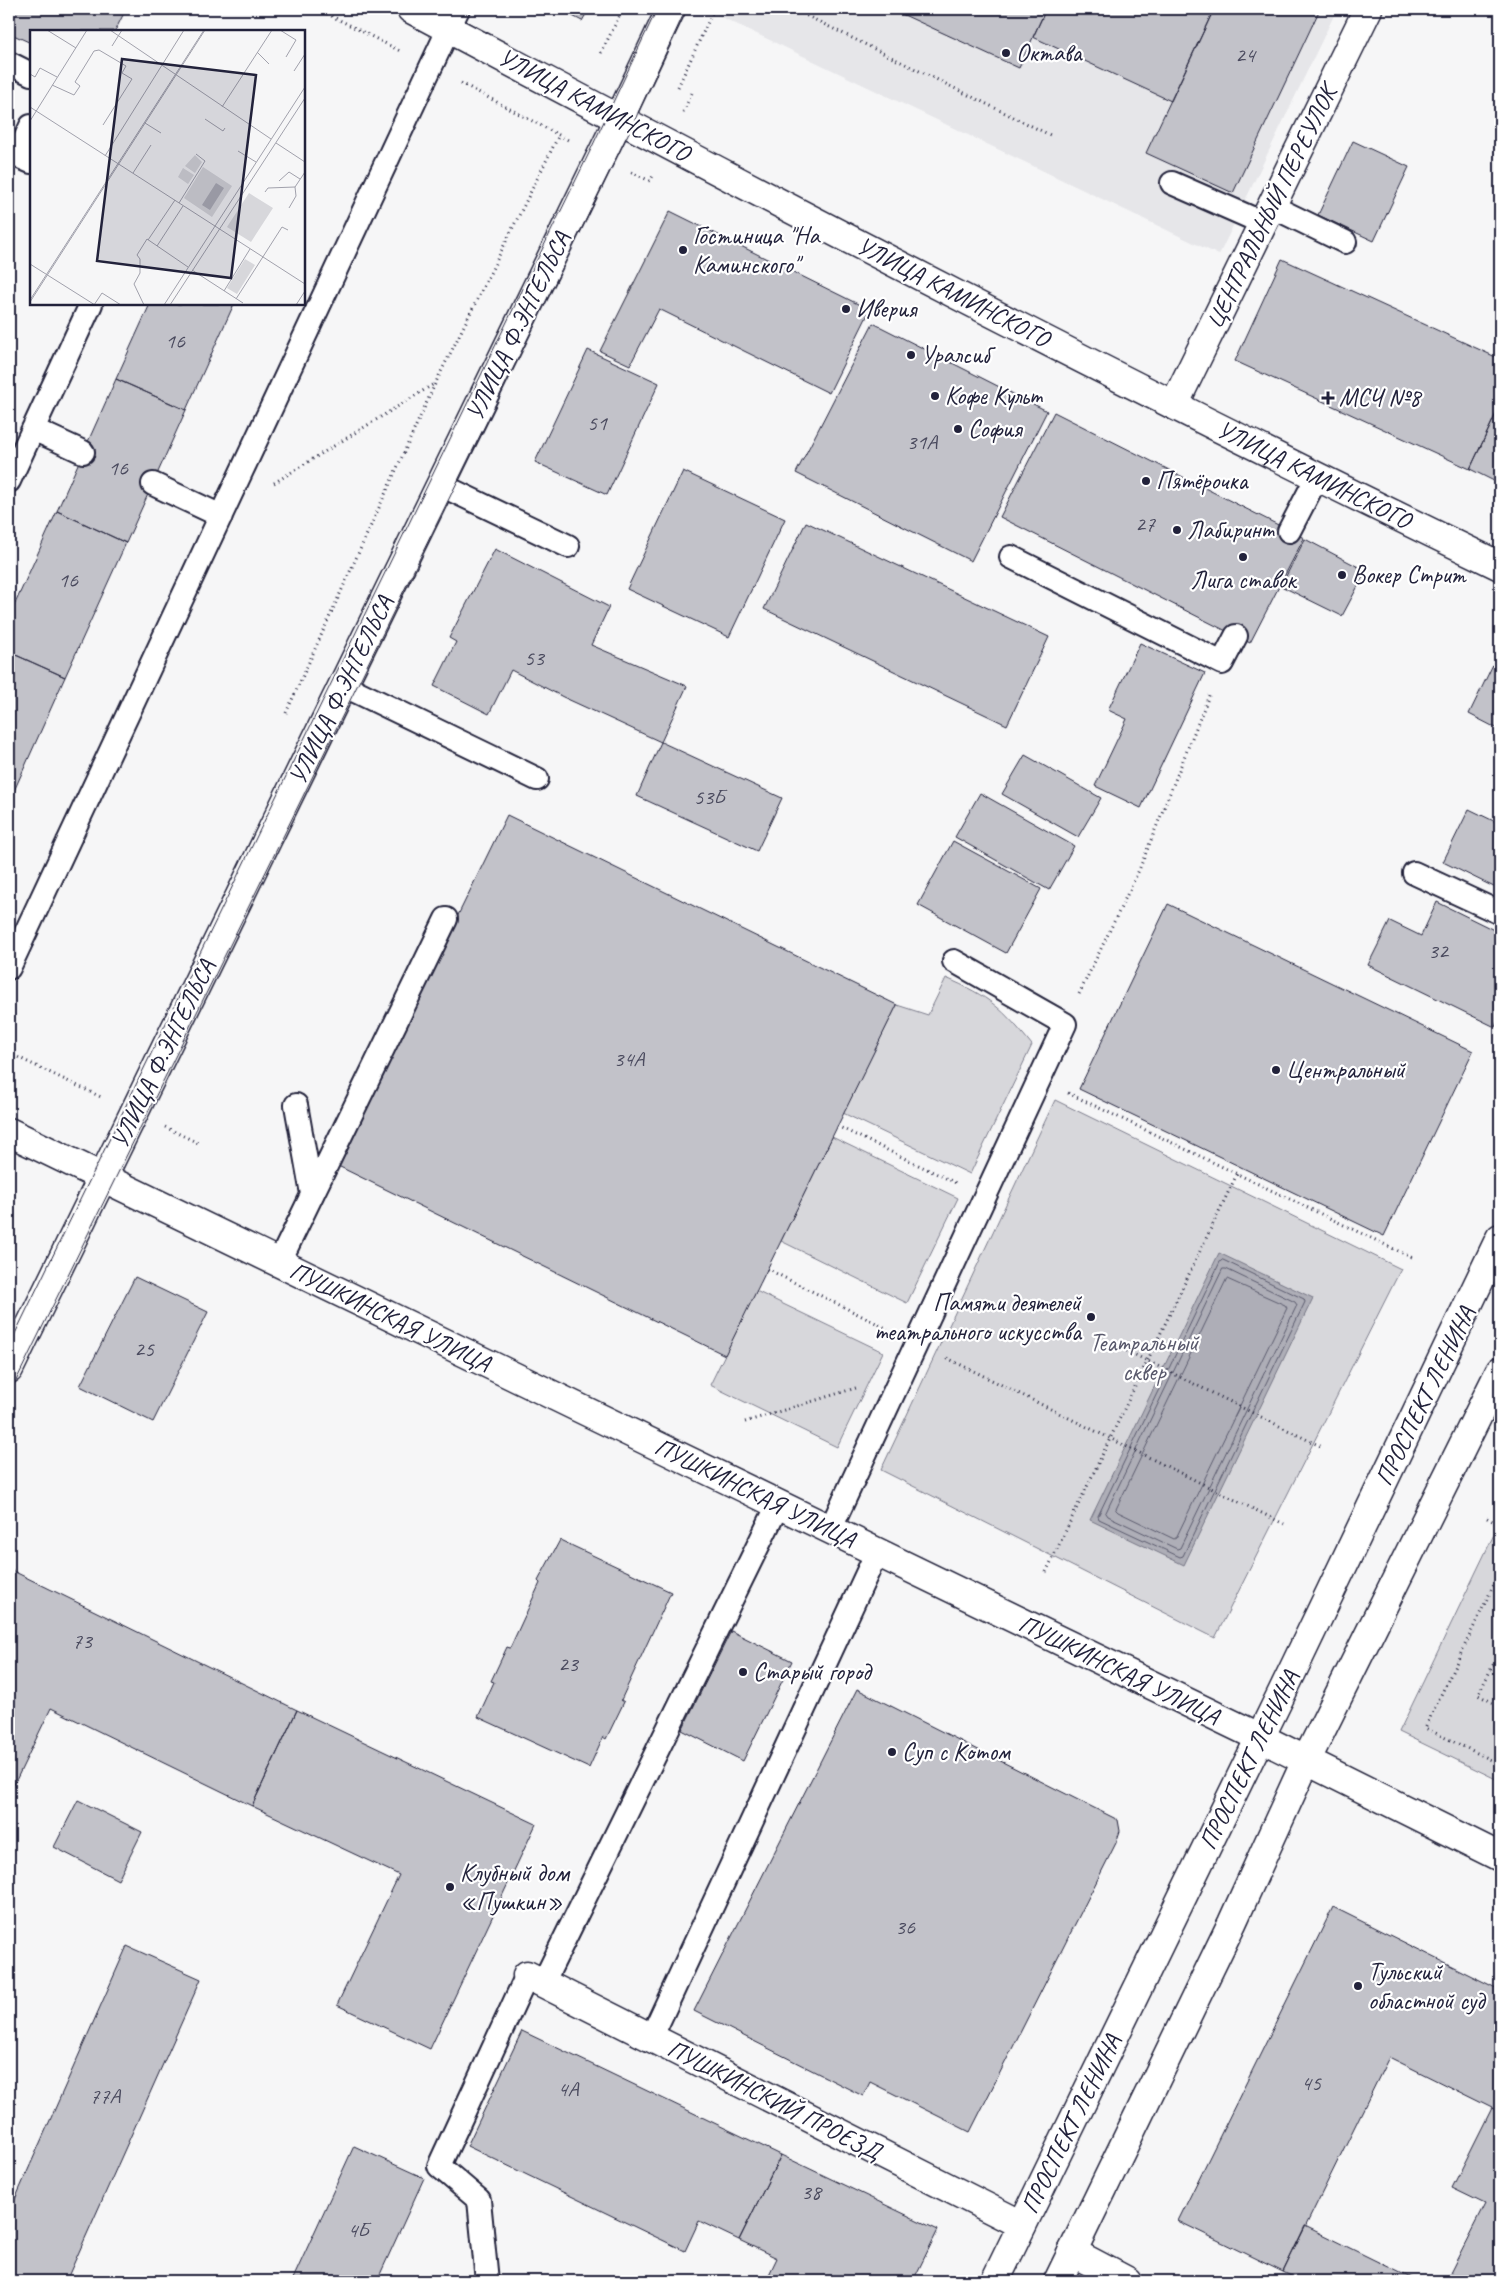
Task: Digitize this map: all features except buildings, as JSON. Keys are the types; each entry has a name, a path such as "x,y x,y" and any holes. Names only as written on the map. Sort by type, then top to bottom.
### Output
{"street":[{"name":"УЛИЦА КАМИНСКОГО","path":"411,9 454,19 619,119 1174,405 1500,566"},
{"name":"УЛИЦА Ф.ЭНГЕЛЬСА","path":"9,1369 601,157 670,9"},
{"name":"ЦЕНТРАЛЬНЫЙ ПЕРЕУЛОК","path":"1174,405 1368,9"},
{"name":"ПУШКИНСКАЯ УЛИЦА","path":"9,1132 877,1552 1500,1857"},
{"name":"ПРОСПЕКТ ЛЕНИНА","path":"995,2281 1287,1683 1500,1238"},
{"name":"ПРОСПЕКТ ЛЕНИНА","path":"1058,2281 1257,1870 1306,1761 1500,1371"},
{"name":"ПУШКИНСКИЙ ПРОЕЗД","path":"535,1979 1022,2225"},
{"path":"1072,2252 1127,2281"}],"lane":[{"path":"9,968 454,19"},
{"path":"9,63 30,74"},
{"path":"30,128 17,156 30,162"},
{"path":"1172,183 1345,242"},
{"path":"9,481 91,305"},
{"path":"33,429 83,452"},
{"path":"1289,531 1317,477"},
{"path":"153,484 221,516"},
{"path":"441,484 568,546"},
{"path":"1011,557 1222,663 1236,636"},
{"path":"343,685 537,780"},
{"path":"1414,873 1500,913"},
{"path":"279,1263 446,919"},
{"path":"830,1530 1065,1024 954,961"},
{"path":"296,1106 312,1194"},
{"path":"487,2281 479,2200 439,2166 778,1505"},
{"path":"651,2038 877,1552"}],"path":[{"path":"318,9 650,181"},
{"path":"601,53 623,9"},
{"path":"678,87 714,9"},
{"path":"793,9 1050,135"},
{"path":"283,720 435,384 559,135"},
{"path":"270,485 435,384"},
{"path":"1065,1024 1139,870 1222,663"},
{"path":"1074,1096 1415,1259"},
{"path":"837,1126 984,1197"},
{"path":"1046,1572 1237,1174"},
{"path":"767,1269 1284,1524"},
{"path":"1113,1344 1322,1447"},
{"path":"745,1422 902,1374"},
{"path":"1487,1518 1500,1525"},
{"path":"1500,1572 1425,1728 1500,1764"},
{"path":"1500,1650 1478,1695 1500,1706"}],"shaded area":[{"path":"713,9 1337,9 1219,255 711,12"}],"green space":[{"path":"946,978 974,991 994,1005 1032,1045 970,1174 843,1113 897,1005 928,1015"},
{"name":"Театральный сквер","path":"1055,1100 1401,1269 1215,1638 881,1470"},
{"path":"832,1137 958,1198 907,1303 781,1241"},
{"path":"756,1291 883,1352 837,1447 710,1385"},
{"path":"1500,1522 1500,1781 1399,1732"}],"water":[{"path":"1219,1253 1313,1298 1184,1565 1090,1520"}],"tram line":[{"path":"9,1346 590,151 657,9"},
{"path":"9,1395 632,126 686,9"}],"place":[{"name":"Октава","path":"1006,53"},
{"name":"Гостиница \"На Каминского\"","path":"683,250"},
{"name":"Иверия","path":"846,309"},
{"name":"Уралсиб","path":"911,355"},
{"name":"Кофе Культ","path":"935,396"},
{"name":"МСЧ №8","path":"1328,398"},
{"name":"София","path":"958,429"},
{"name":"Пятёрочка","path":"1146,481"},
{"name":"Лабиринт","path":"1177,530"},
{"name":"Лига ставок","path":"1243,557"},
{"name":"Вокер Стрит","path":"1342,575"},
{"name":"Центральный","path":"1276,1070"},
{"name":"Памяти деятелей театрального искусства","path":"1091,1317"},
{"name":"Старый город","path":"743,1672"},
{"name":"Суп с Котом","path":"892,1752"},
{"name":"Клубный дом «Пушкин»","path":"450,1887"},
{"name":"Тульский областной суд","path":"1358,1986"}]}
